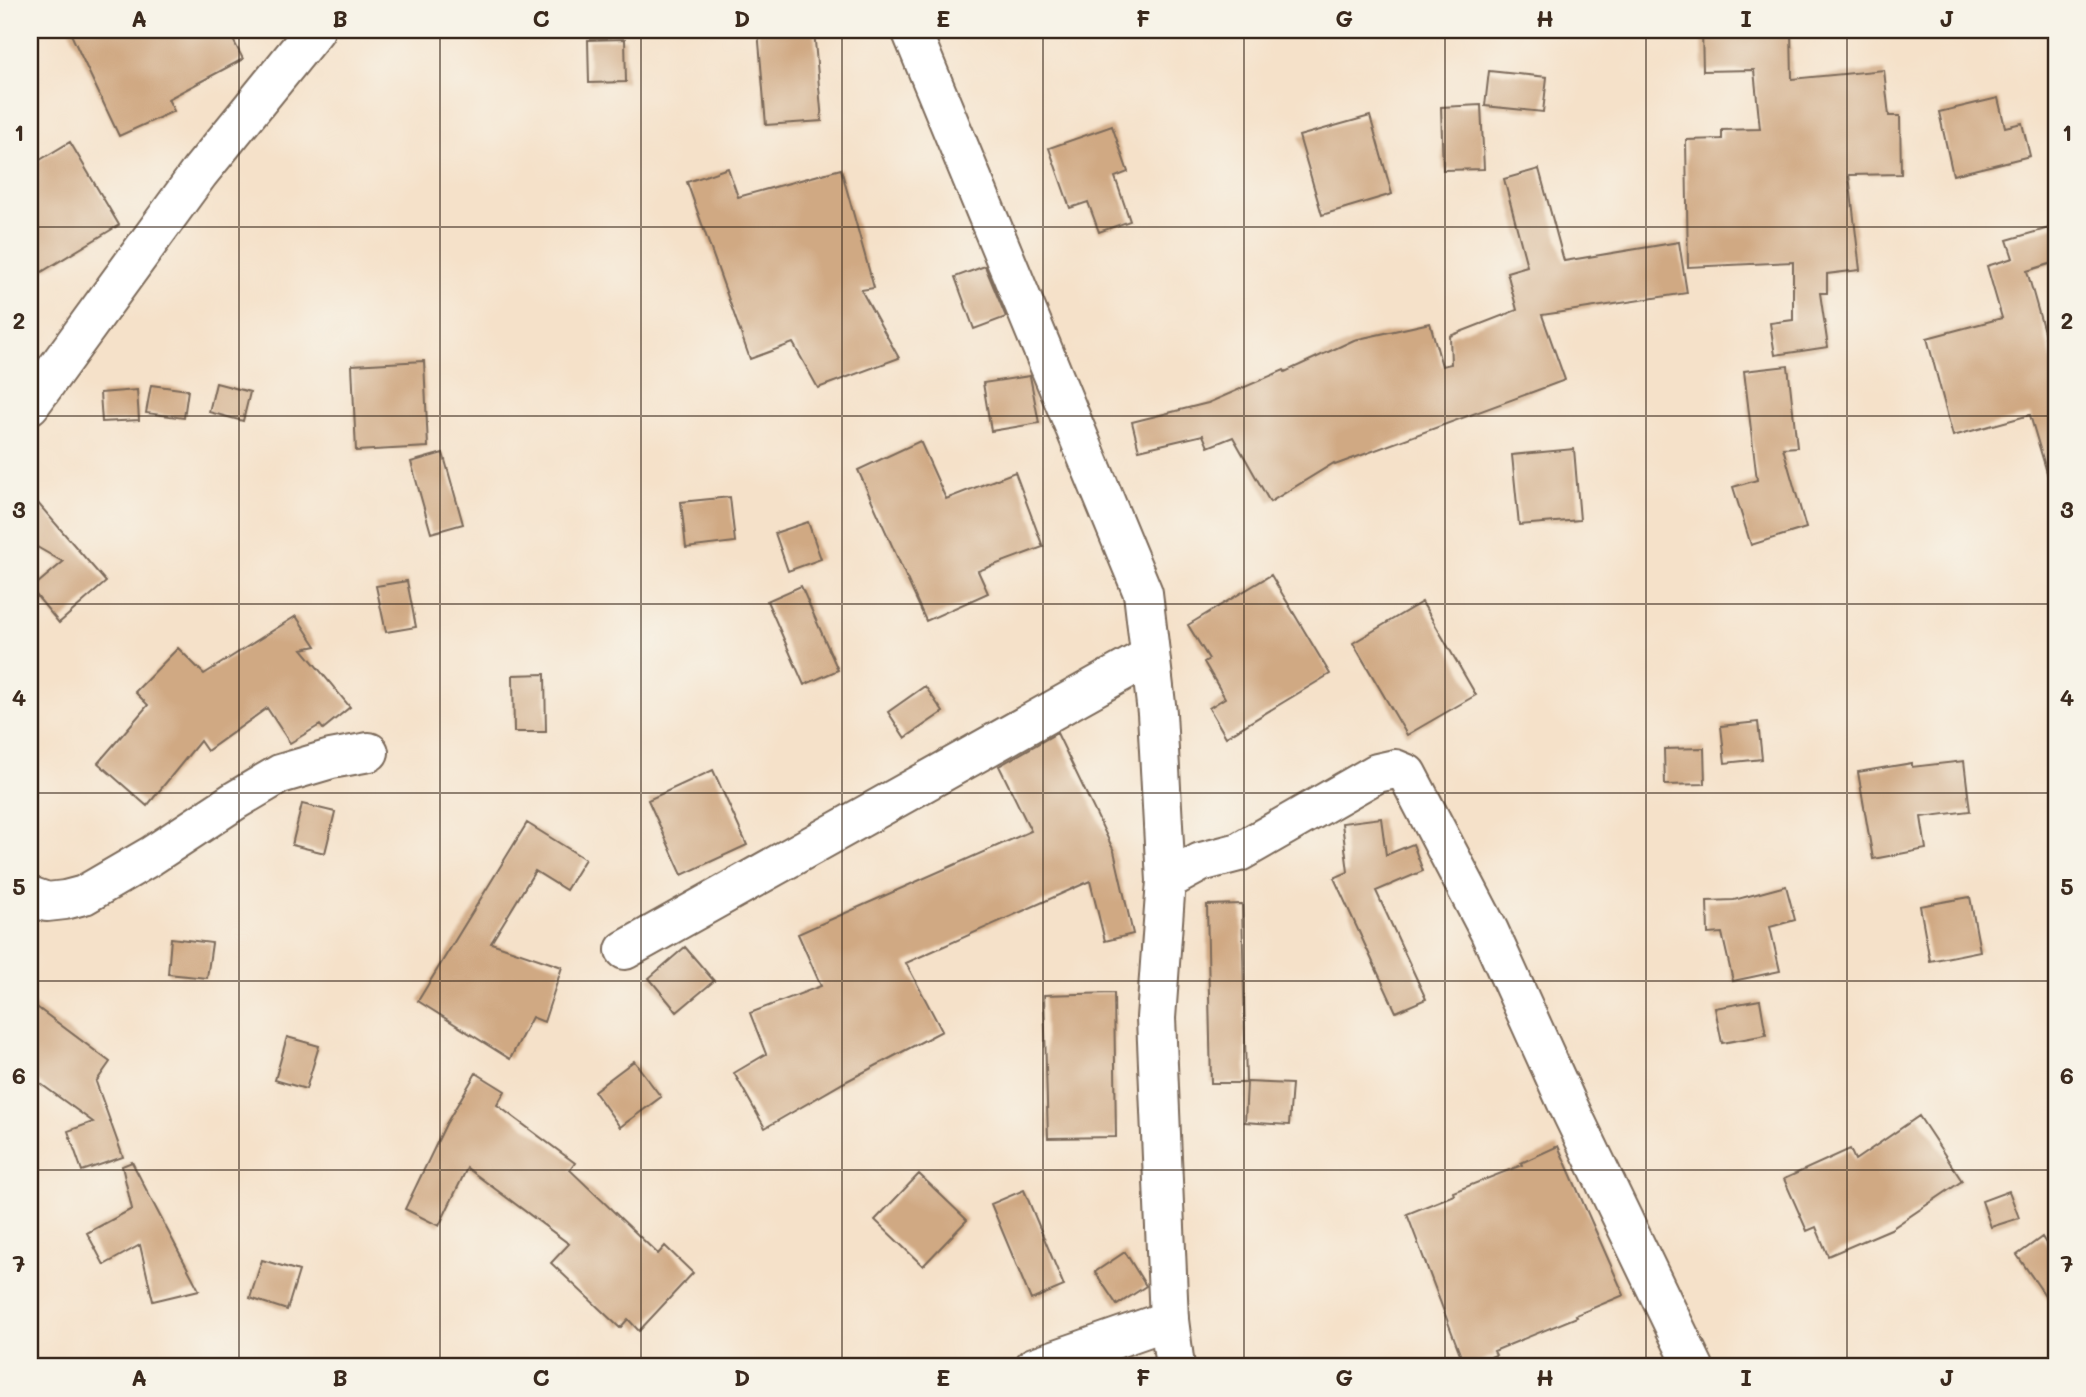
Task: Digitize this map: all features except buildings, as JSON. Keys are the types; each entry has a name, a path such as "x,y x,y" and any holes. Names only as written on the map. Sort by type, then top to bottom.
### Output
{"street":[{"path":"30,405 199,173 315,30"},
{"path":"911,30 1143,593 1157,713 1166,881 1156,1018 1169,1321 1175,1367"},
{"path":"625,950 1150,656"},
{"path":"30,896 47,902 84,895 280,774 331,758 369,752"},
{"path":"1166,881 1201,862 1239,852 1377,773 1395,769 1408,774 1489,931 1566,1101 1694,1367"},
{"path":"1034,1367 1169,1321"}]}
